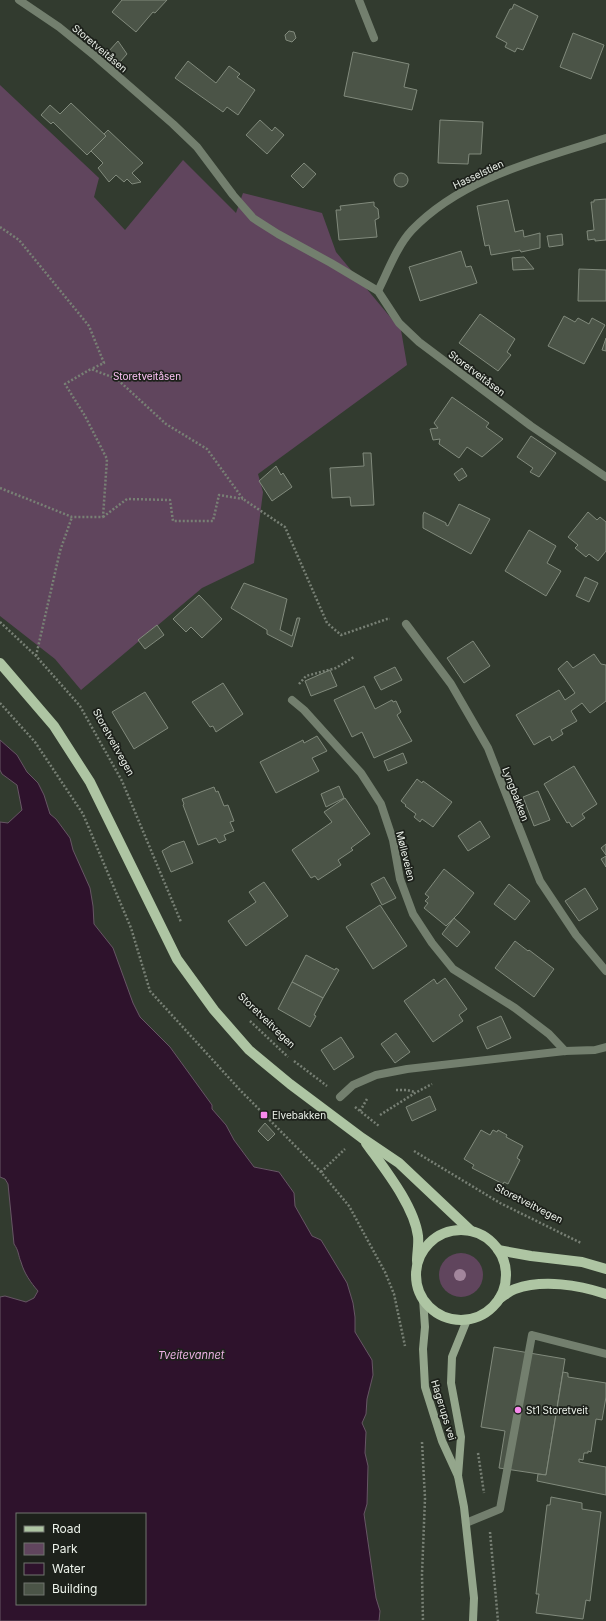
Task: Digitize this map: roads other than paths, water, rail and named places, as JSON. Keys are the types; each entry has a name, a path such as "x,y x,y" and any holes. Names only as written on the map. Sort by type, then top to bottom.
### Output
{"main road":[{"path":"0,663 54,726 90,782 177,959 214,1010 249,1050 290,1084 362,1138 399,1162 471,1231 486,1238 498,1250 504,1262 506,1275 504,1287 499,1299"},
{"path":"362,1138 392,1179 411,1214 418,1235 416,1277 418,1289 423,1299 431,1309 442,1316 454,1320 467,1320 479,1316 490,1309 499,1299 514,1290 544,1284 586,1288 606,1294"},
{"path":"417,1266 422,1253 431,1242 443,1234 457,1231 471,1231"},
{"path":"498,1250 531,1256 582,1262 606,1270"},
{"name":"Hagerups vei","path":"423,1299 425,1327 423,1350 425,1387 442,1441 458,1476"},
{"name":"Hagerups vei","path":"467,1320 452,1357 451,1383 461,1437 458,1476 466,1523 474,1598 473,1621"}],"street":[{"name":"Storetveitåsen","path":"19,0 59,27 173,124 197,147 233,195 253,218 278,234 378,291 399,323 419,342 531,426 606,477"},
{"path":"359,0 374,38"},
{"name":"Hasselstien","path":"378,291 396,255 412,231 436,208 465,190 504,172 606,138"},
{"name":"Lyngbakken","path":"406,624 451,684 488,748 540,881 576,935 606,970"},
{"name":"Mølleveien","path":"292,700 304,710 361,773 381,804 393,840 400,879 413,914 432,943 453,969 515,1008 548,1034 565,1051"},
{"path":"340,1097 353,1085 376,1075 407,1069 565,1051 595,1050 606,1047"},
{"path":"466,1523 500,1509 532,1335 606,1354"}],"water":[{"name":"Tveitevannet","path":"0,740 17,755 27,772 38,783 44,795 50,814 56,819 70,838 73,850 90,888 94,924 113,948 133,1003 140,1017 170,1047 254,1167 279,1172 294,1193 295,1206 312,1236 321,1240 347,1283 353,1303 355,1332 372,1360 373,1375 367,1399 366,1414 362,1423 366,1432 365,1453 368,1466 367,1504 364,1514 376,1598 380,1611 379,1621 0,1621 0,1297 5,1296 26,1302 34,1298 38,1291 26,1274 14,1244 8,1184 5,1179 0,1177 0,822 8,823 22,810 17,785 2,774 0,770"}],"place":[{"name":"Elvebakken","path":"264,1115"},
{"name":"St1 Storetveit","path":"518,1410"}]}
